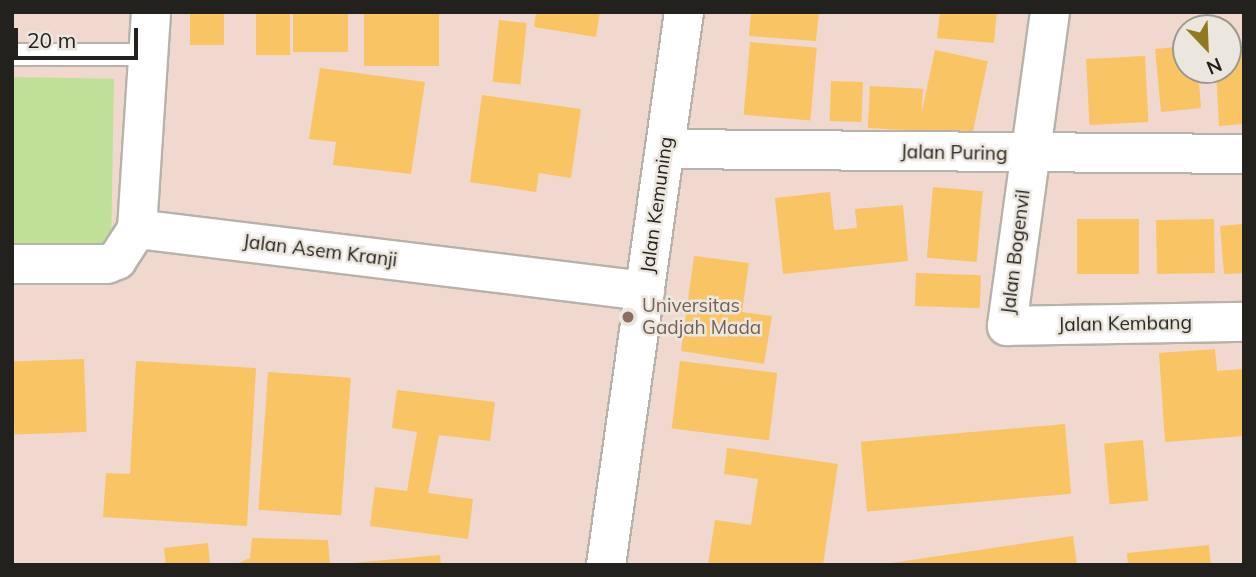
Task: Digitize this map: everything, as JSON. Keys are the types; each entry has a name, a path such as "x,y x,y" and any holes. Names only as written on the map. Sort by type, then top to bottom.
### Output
{"street":[{"path":"12,264 107,264 117,260 137,229 144,54 151,12"},
{"name":"Jalan Kemuning","path":"606,565 684,12"},
{"name":"Jalan Bogenvil","path":"1007,326 1028,154 1050,12"},
{"name":"Jalan Puring","path":"665,149 1244,154"},
{"name":"Jalan Asem Kranji","path":"137,229 645,290"},
{"name":"Jalan Kembang","path":"1007,326 1244,322"}],"lane":[{"path":"12,54 144,54"}],"shaded area":[{"name":"Universitas Gadjah Mada","path":"12,12 1244,12 1244,565 12,565"}],"green space":[{"path":"12,77 114,79 111,255 12,253"}],"building":[{"path":"190,12 224,12 224,45 190,45"},
{"path":"256,12 290,12 290,55 256,55"},
{"path":"293,12 348,12 348,52 293,52"},
{"path":"364,12 439,12 439,66 364,66"},
{"path":"536,12 600,12 596,37 534,27"},
{"path":"751,12 819,12 816,41 749,36"},
{"path":"940,12 997,12 994,43 937,38"},
{"path":"499,20 527,23 520,85 493,82"},
{"path":"750,42 817,48 810,121 744,115"},
{"path":"1172,47 1172,84 1199,84 1201,108 1161,112 1155,49"},
{"path":"935,50 988,61 971,140 918,129"},
{"path":"1244,55 1244,124 1219,126 1217,84 1242,84"},
{"path":"1145,56 1148,122 1090,125 1086,59"},
{"path":"320,68 425,82 411,174 333,165 336,142 309,139"},
{"path":"831,81 863,82 862,122 830,121"},
{"path":"870,86 923,89 921,131 868,128"},
{"path":"482,95 581,109 571,178 539,173 536,192 470,182"},
{"path":"933,187 983,191 977,262 927,258"},
{"path":"830,192 834,230 857,228 855,209 903,205 908,261 783,274 775,198"},
{"path":"1077,219 1139,219 1139,274 1077,274"},
{"path":"1214,219 1215,273 1157,274 1156,220"},
{"path":"1244,224 1244,273 1224,274 1220,226"},
{"path":"694,256 749,263 742,312 772,316 764,364 681,351"},
{"path":"916,273 981,275 980,308 915,306"},
{"path":"1215,349 1217,371 1244,369 1244,436 1165,442 1159,353"},
{"path":"84,359 87,432 15,434 12,362"},
{"path":"136,361 256,368 247,526 103,517 106,473 130,474"},
{"path":"680,361 777,373 769,440 672,428"},
{"path":"268,372 351,378 341,515 258,510"},
{"path":"397,390 495,402 490,441 439,435 428,493 473,499 468,539 370,526 375,487 407,491 417,432 392,428"},
{"path":"1065,424 1071,494 867,512 861,442"},
{"path":"1143,440 1148,501 1109,504 1104,443"},
{"path":"727,448 838,464 823,565 708,565 715,520 751,525 758,479 724,474"},
{"path":"1073,536 1077,565 891,563"},
{"path":"252,538 328,540 330,565 234,565 250,558"},
{"path":"208,543 210,565 166,565 164,548"},
{"path":"1209,545 1211,565 1128,565 1127,553"},
{"path":"440,555 441,565 353,565 353,563"}],"place":[{"name":"Universitas Gadjah Mada","path":"628,317"}]}
